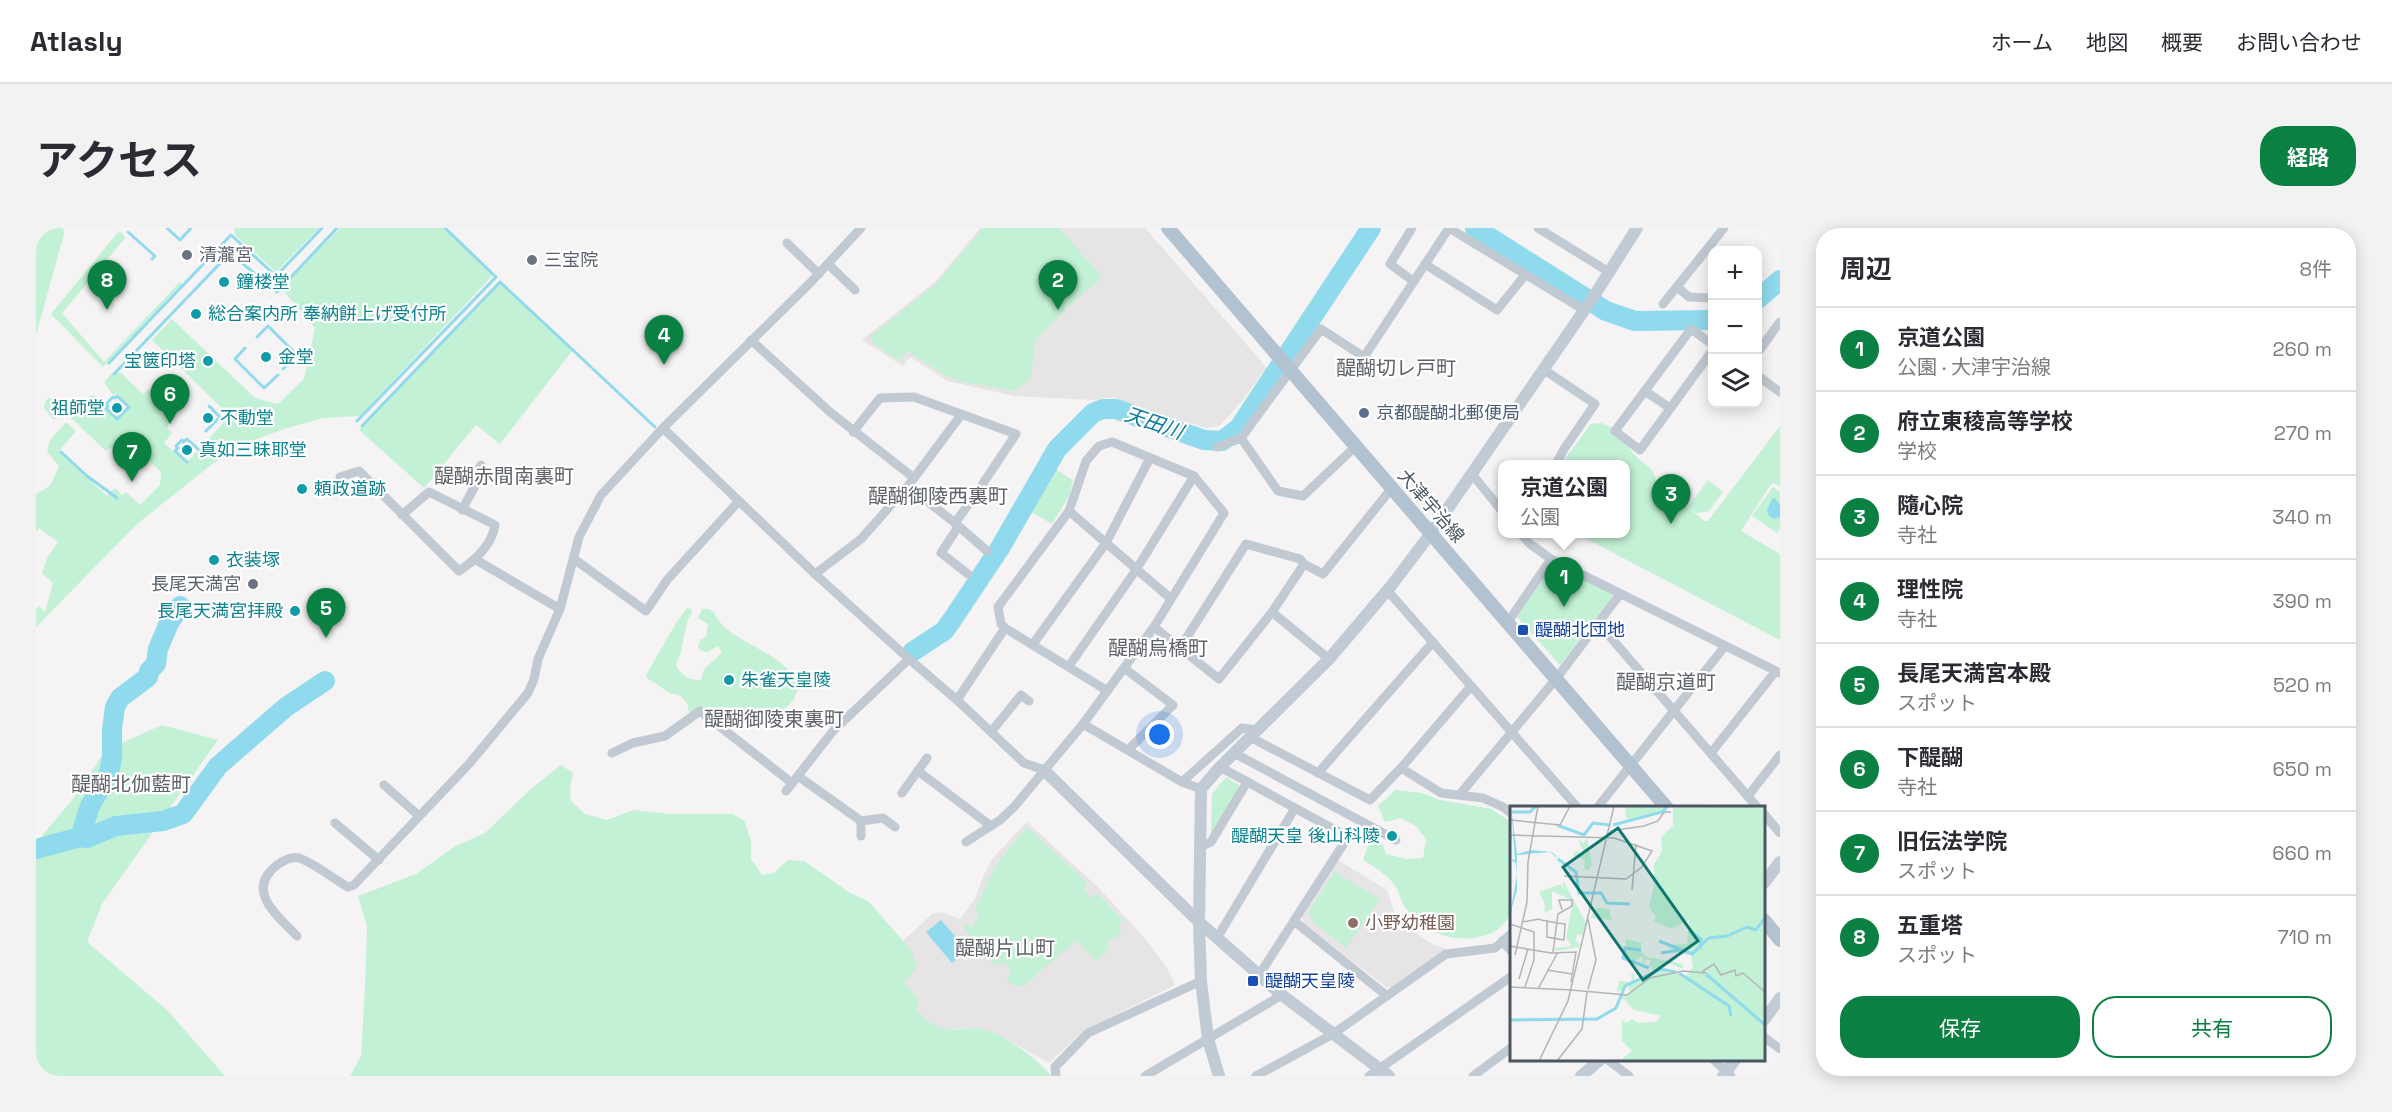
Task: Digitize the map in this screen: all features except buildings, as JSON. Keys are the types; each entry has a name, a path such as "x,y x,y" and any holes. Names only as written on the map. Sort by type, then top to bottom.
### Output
{"main road":[{"name":"大津宇治線","path":"1168,228 1666,806"},
{"path":"1765,921 1780,940"}],"street":[{"path":"297,936 264,899 264,882 273,869 285,860 299,858 348,887 360,880 418,815 469,764 528,693 538,660 560,609 585,524 602,495 663,428 819,274 861,228"},
{"path":"1412,228 1390,264 1413,281"},
{"path":"1217,447 1241,438 1321,329 1365,357 1449,228 1584,310"},
{"path":"1538,228 1609,272"},
{"path":"1219,1076 1208,1039 1201,981 1199,922 1201,789 1220,767 1329,659 1387,591 1472,474 1594,296 1637,228"},
{"path":"1714,246 1724,228"},
{"path":"787,243 819,274"},
{"path":"1663,304 1708,256"},
{"path":"828,264 855,290"},
{"path":"1425,264 1497,310 1525,275"},
{"path":"1677,287 1689,297 1708,298"},
{"path":"1762,347 1780,322"},
{"path":"1708,341 1690,329 1615,431 1640,450 1711,354"},
{"path":"751,340 987,551"},
{"path":"1543,369 1595,404 1558,460"},
{"path":"1762,379 1780,392"},
{"path":"1646,391 1670,408"},
{"path":"853,432 880,398 914,397 1016,434 956,525 941,553 968,574"},
{"path":"815,574 861,539 911,482 961,415"},
{"path":"663,428 815,574 1024,763 1044,770 1199,922 1282,995 1333,1034 1379,1074 1510,977"},
{"path":"1241,438 1278,491 1303,496 1355,447"},
{"path":"966,842 991,826 1014,807 1083,724 1154,627 1224,513 1194,476 1112,442 1099,446 1082,469 1069,511 998,607 1000,624 1005,628 1106,690"},
{"path":"1033,644 1106,543 1150,458"},
{"path":"462,510 476,484 474,476 481,465"},
{"path":"340,477 359,471 402,514 459,571 476,560 493,537 495,525 429,492 402,514"},
{"path":"1472,474 1498,505"},
{"path":"1069,666 1136,570 1194,476"},
{"path":"1180,648 1246,544 1300,559 1304,564 1323,574 1391,489"},
{"path":"574,559 646,611 668,580 739,501"},
{"path":"1069,511 1170,598"},
{"path":"1525,538 1551,559 1777,672 1711,753"},
{"path":"1508,622 1551,559"},
{"path":"476,560 560,609"},
{"path":"1154,627 1219,679 1272,612 1304,564"},
{"path":"1387,591 1577,806"},
{"path":"1461,793 1556,679 1620,594"},
{"path":"1272,612 1329,659"},
{"path":"1599,624 1757,806"},
{"path":"957,700 1005,628"},
{"path":"1318,773 1433,642"},
{"path":"1598,806 1725,646"},
{"path":"792,783 833,731 909,659"},
{"path":"1124,668 1173,705 1128,750"},
{"path":"1182,782 1242,728 1318,773 1370,800 1401,768 1471,686"},
{"path":"991,732 1021,695 1029,701"},
{"path":"612,753 633,743 665,736 700,711 792,783 861,821 883,818 895,827"},
{"path":"1083,724 1182,782 1201,789"},
{"path":"1234,753 1396,840"},
{"path":"1748,796 1780,755"},
{"path":"902,793 927,758"},
{"path":"1220,767 1348,837 1259,975"},
{"path":"1401,768 1441,793 1461,793 1483,798 1510,812"},
{"path":"918,771 991,826"},
{"path":"1200,847 1211,842 1248,782"},
{"path":"384,785 418,815"},
{"path":"1217,938 1295,808"},
{"path":"1765,815 1780,833"},
{"path":"861,821 861,836"},
{"path":"336,824 379,860"},
{"path":"1765,882 1780,862"},
{"path":"1294,921 1387,996"},
{"path":"1256,1076 1333,1034 1446,954 1495,948 1510,935"},
{"path":"1502,941 1510,950"},
{"path":"1056,1076 1055,1067 1088,1033 1201,981"},
{"path":"1145,1076 1282,995"},
{"path":"1765,1019 1780,998"},
{"path":"1765,1038 1780,1049"},
{"path":"1473,1076 1510,1048"},
{"path":"1581,1076 1598,1061"},
{"path":"1610,1061 1629,1076"},
{"path":"1716,1061 1727,1074"}],"shaded area":[{"path":"980,228 1145,228 1267,368 1265,373 1263,372 1243,400 1219,426 1206,428 1113,397 1093,400 1014,396 947,381 910,357 903,366 862,340 936,281"},
{"path":"1027,822 1100,889 1147,941 1167,968 1175,985 1083,1031 1049,1063 1010,1041 979,1028 945,1030 928,1023 914,1008 917,998 904,982 911,950 903,941 932,914 941,912 960,919 975,899 984,874 993,858"},
{"name":"小野幼稚園","path":"1338,860 1387,890 1395,914 1403,924 1432,944 1446,949 1393,987 1386,987 1303,923 1302,915"}],"green space":[{"path":"36,228 63,228 64,234 36,335"},
{"path":"234,228 319,228 276,272 235,235"},
{"path":"340,228 444,228 493,275 360,416 323,418 243,444 211,465 137,524 36,627 36,609 39,606 45,612 53,583 42,573 47,558 58,542 39,528 36,532 36,494 50,486 59,466 47,452 50,440 66,422 76,431 59,451 107,496 115,488 122,495 126,492 140,505 160,485 161,472 144,456 125,456 120,451 110,448 106,451 70,417 91,395 100,398 105,403 103,406 118,420 130,407 116,393 113,395 104,382 113,372 121,373 143,394 149,389 174,413 167,428 172,433 164,443 186,463 230,416 152,340 172,319 255,398 278,404 304,379 315,328 281,288"},
{"path":"983,228 1059,228 1102,277 1036,339 1030,379 1014,391 964,382 946,376 907,351 900,361 872,343 871,336 936,284"},
{"path":"119,231 126,237 62,313 104,362 180,282 182,284 103,367 51,314"},
{"path":"500,283 572,351 500,444 476,425 424,488 359,430"},
{"path":"49,397 62,411 54,420 44,408"},
{"path":"1601,423 1623,435 1631,451 1652,471 1658,492 1683,499 1689,506 1708,480 1723,492 1709,511 1698,513 1692,510 1704,521 1708,521 1780,426 1780,487 1774,483 1771,484 1741,531 1780,554 1780,640 1585,538 1630,538 1630,460 1564,460 1591,424"},
{"path":"1049,465 1073,480 1069,496 1052,524 1028,510"},
{"path":"1773,487 1780,492 1780,529 1777,533 1752,516"},
{"path":"1560,566 1612,594 1612,597 1560,665 1517,617 1549,569"},
{"path":"687,608 691,609 692,613 687,622 676,665 683,674 689,678 701,680 704,669 722,653 718,646 707,652 701,651 698,647 700,640 706,637 708,624 698,618 702,609 708,609 714,612 720,623 730,632 781,663 792,674 799,687 793,701 776,717 747,722 737,721 730,727 721,727 699,714 693,714 681,696 670,693 647,678 646,675"},
{"path":"162,725 218,740 102,904 87,942 168,1011 225,1076 36,1076 36,843 72,800 106,750"},
{"path":"561,765 573,773 570,789 571,801 585,814 607,820 633,810 670,814 732,814 744,820 751,841 751,859 762,875 774,873 788,860 804,861 850,893 868,901 911,950 917,967 904,982 917,998 918,1004 915,1009 926,1019 942,1028 956,1030 978,1028 1001,1036 1037,1061 1052,1076 350,1076 361,1056 365,989 367,926 358,896 416,874 454,847 485,833 531,789"},
{"path":"1226,777 1239,785 1239,788 1211,835 1212,794"},
{"path":"1395,790 1422,793 1440,800 1491,809 1510,821 1510,916 1497,930 1471,938 1446,936 1423,925 1413,917 1403,905 1397,888 1389,878 1363,860 1369,843 1381,841 1386,854 1406,859 1423,858 1426,839 1416,826 1401,818 1385,822 1378,806"},
{"path":"1027,827 1088,883 1083,889 1091,898 1097,893 1123,920 1118,926 1122,932 1105,945 1109,949 1096,961 1077,940 1022,987 1013,985 1006,978 1012,972 1004,963 995,965 964,928 967,924 972,927 980,914 975,909 996,865"},
{"path":"1334,872 1380,899 1346,948 1312,921 1309,911"}],"water":[{"path":"1775,498 1780,505 1780,517 1774,519 1768,515 1767,510 1772,499"},
{"path":"941,920 967,950 952,963 926,932"}],"waterway":[{"path":"167,228 180,240 191,228"},
{"path":"109,363 231,235 276,276 322,228"},
{"path":"114,374 230,253 277,292 337,228"},
{"path":"357,421 496,277 445,228"},
{"name":"天田川","path":"912,652 944,631 1000,548 1057,449 1093,413 1103,409 1116,409 1204,440 1222,441 1239,428 1371,228"},
{"name":"天田川","path":"1475,228 1606,311 1635,321 1708,320"},
{"path":"128,232 155,256 152,259"},
{"name":"天田川","path":"1762,296 1780,280"},
{"path":"362,426 500,282 591,367"},
{"path":"257,337 268,326 297,355 283,369"},
{"path":"245,348 235,359 264,388 278,375"},
{"path":"593,369 655,427"},
{"path":"117,396 129,407 117,419 106,408 108,406 106,404 117,396"},
{"path":"206,431 220,417 209,406"},
{"path":"187,462 175,451 178,448 176,446 182,440 183,442 187,439 198,449"},
{"path":"61,452 87,476 117,498"},
{"path":"80,837 90,806 109,773 115,707 120,698 148,677 149,671 156,664 158,649 169,623 180,606"},
{"path":"36,849 80,837 87,838 116,826 163,821 183,814 218,766 286,707 325,681"}],"place":[{"name":"清瀧宮","path":"187,255"},
{"name":"三宝院","path":"532,260"},
{"name":"鐘楼堂","path":"224,282"},
{"name":"五重塔","path":"107,310"},
{"name":"府立東稜高等学校","path":"1058,310"},
{"name":"総合案内所 奉納餅上げ受付所","path":"196,314"},
{"name":"金堂","path":"266,357"},
{"name":"宝篋印塔","path":"208,361"},
{"name":"理性院","path":"664,365"},
{"name":"祖師堂","path":"117,408"},
{"name":"京都醍醐北郵便局","path":"1364,413"},
{"name":"不動堂","path":"208,418"},
{"name":"下醍醐","path":"170,424"},
{"name":"真如三昧耶堂","path":"187,450"},
{"name":"旧伝法学院","path":"132,482"},
{"name":"頼政道跡","path":"302,489"},
{"name":"隨心院","path":"1671,524"},
{"name":"衣装塚","path":"214,560"},
{"name":"長尾天満宮","path":"253,584"},
{"name":"京道公園","path":"1564,607"},
{"name":"長尾天満宮拝殿","path":"295,611"},
{"name":"醍醐北団地","path":"1523,630"},
{"name":"長尾天満宮本殿","path":"326,638"},
{"name":"朱雀天皇陵","path":"729,680"},
{"name":"醍醐天皇 後山科陵","path":"1392,836"},
{"name":"小野幼稚園","path":"1353,923"},
{"name":"醍醐天皇陵","path":"1253,981"}],"district":[{"name":"醍醐切レ戸町","path":"1396,368"},
{"name":"醍醐赤間南裏町","path":"504,476"},
{"name":"醍醐御陵西裏町","path":"938,496"},
{"name":"醍醐烏橋町","path":"1158,648"},
{"name":"醍醐京道町","path":"1666,682"},
{"name":"醍醐御陵東裏町","path":"774,719"},
{"name":"醍醐北伽藍町","path":"131,784"},
{"name":"醍醐片山町","path":"1005,948"}]}
